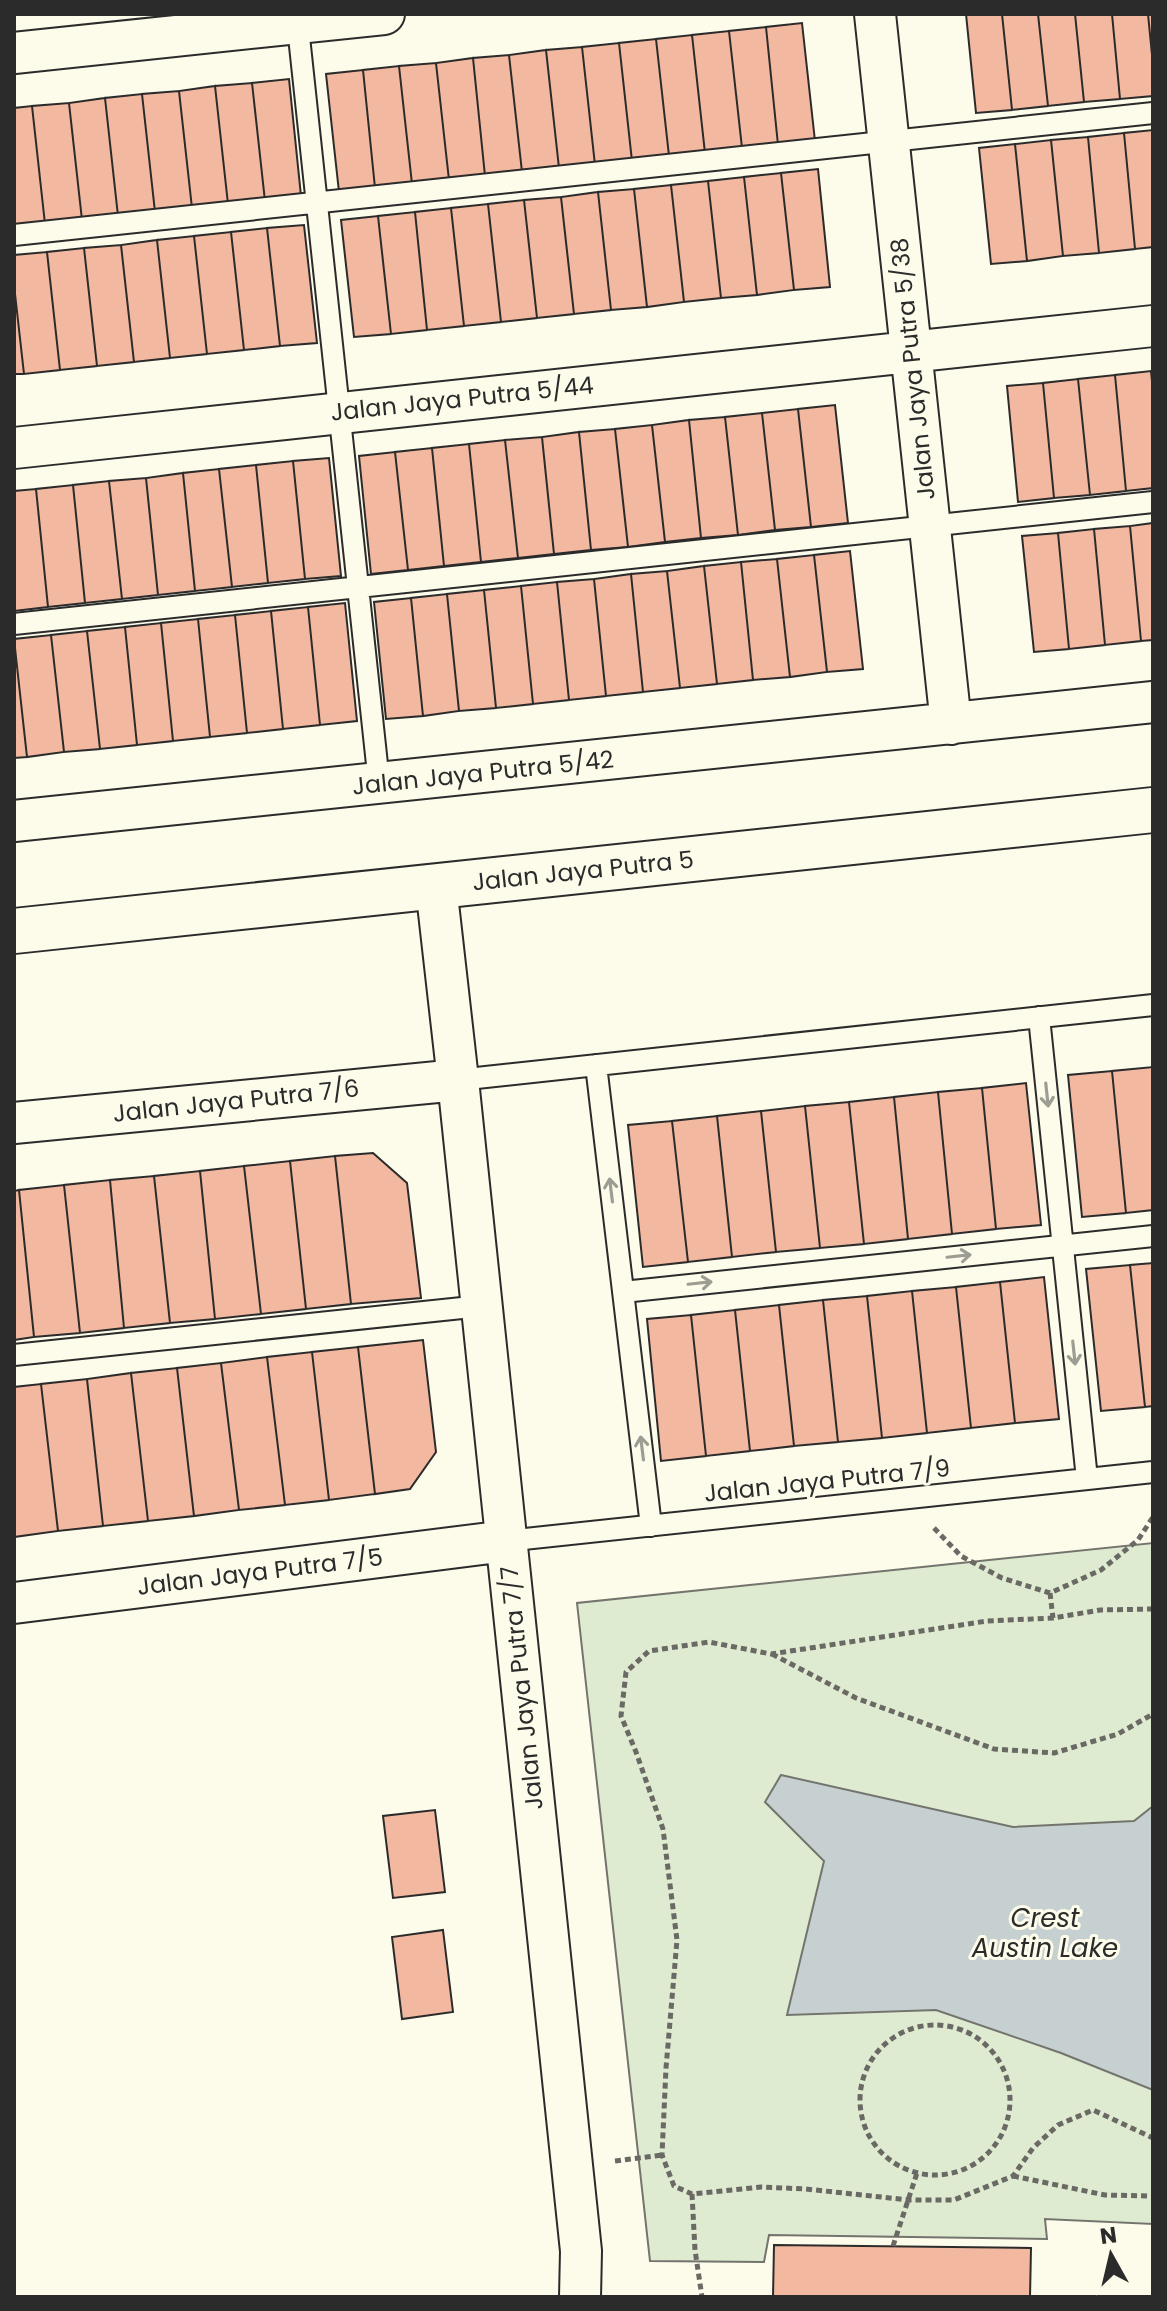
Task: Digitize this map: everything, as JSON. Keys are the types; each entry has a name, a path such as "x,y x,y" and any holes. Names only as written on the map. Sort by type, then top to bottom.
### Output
{"street":[{"path":"14,53 297,19 384,14"},
{"name":"Jalan Jaya Putra 5/38","path":"875,14 951,724"},
{"name":"Jalan Jaya Putra 5/44","path":"14,448 1153,326"},
{"name":"Jalan Jaya Putra 5/42","path":"14,821 1153,702"},
{"name":"Jalan Jaya Putra 5","path":"14,931 1153,810"},
{"name":"Jalan Jaya Putra 7/7","path":"436,886 581,2251 580,2297"},
{"name":"Jalan Jaya Putra 7/6","path":"14,1123 458,1080"},
{"name":"Jalan Jaya Putra 7/5","path":"14,1603 506,1541"}],"lane":[{"path":"297,19 379,783"},
{"path":"14,235 1153,113"},
{"path":"14,624 1153,502"},
{"path":"458,1080 1153,1005"},
{"path":"1039,1017 1087,1479"},
{"path":"596,1065 651,1526"},
{"path":"623,1292 1153,1236"},
{"path":"14,1355 481,1306"},
{"name":"Jalan Jaya Putra 7/9","path":"506,1541 1153,1472"}],"path":[{"path":"905,1499 961,1556 1002,1578 1050,1593 1101,1570 1138,1540 1153,1517"},
{"path":"1050,1593 1053,1618"},
{"path":"771,1654 987,1621 1053,1618 1100,1610 1153,1609"},
{"path":"1153,1714 1118,1734 1054,1753 994,1749 856,1698 771,1654 709,1642 649,1651 626,1672 621,1716 663,1829 677,1940 662,2155 674,2186 692,2194 761,2187 909,2200 954,2200 1013,2176 1033,2148 1058,2125 1093,2110 1153,2138"},
{"path":"925,2025 946,2025 966,2031 985,2043 999,2059 1008,2079 1011,2100 1008,2121 999,2141 985,2157 967,2169 946,2175 917,2173 885,2157 871,2141 862,2121 859,2100 862,2079 871,2059 885,2043 904,2031 925,2025"},
{"path":"893,2246 917,2173"},
{"path":"1013,2176 1105,2195 1153,2196"},
{"path":"692,2194 695,2250 702,2297"}],"green space":[{"path":"1153,1543 1153,2224 1045,2219 1047,2239 769,2235 764,2262 650,2261 577,1603"}],"water":[{"name":"Crest Austin Lake","path":"781,1775 1013,1827 1134,1821 1153,1806 1153,2090 1061,2053 936,2010 787,2015 824,1861 765,1802"}],"building":[{"path":"966,14 1002,14 1012,110 976,113"},
{"path":"1002,14 1038,14 1048,106 1012,110"},
{"path":"1038,14 1075,14 1084,102 1048,106"},
{"path":"1075,14 1112,14 1120,99 1084,102"},
{"path":"1112,14 1148,14 1153,96 1120,99"},
{"path":"1148,14 1153,14 1153,65"},
{"path":"802,23 815,141 778,145 766,27"},
{"path":"766,27 778,145 742,148 729,31"},
{"path":"729,31 742,148 705,153 692,35"},
{"path":"692,35 705,153 669,156 656,39"},
{"path":"656,39 669,156 632,161 619,43"},
{"path":"619,43 632,161 595,165 582,47"},
{"path":"582,47 595,165 559,168 546,50"},
{"path":"546,50 559,168 522,172 509,55"},
{"path":"509,55 522,172 485,176 473,58"},
{"path":"473,58 485,176 449,180 436,63"},
{"path":"436,63 449,180 412,184 399,66"},
{"path":"399,66 412,184 375,188 363,70"},
{"path":"363,70 375,188 339,192 326,74"},
{"path":"289,79 301,196 265,201 252,83"},
{"path":"252,83 265,201 228,204 215,86"},
{"path":"215,86 228,204 192,208 179,91"},
{"path":"179,91 192,208 155,212 142,94"},
{"path":"142,94 155,212 118,216 105,98"},
{"path":"105,98 118,216 82,220 69,103"},
{"path":"69,103 82,220 45,224 32,106"},
{"path":"32,106 45,224 14,227 14,108"},
{"path":"1153,130 1153,247 1135,249 1124,133"},
{"path":"1124,133 1135,249 1099,253 1088,137"},
{"path":"1088,137 1099,253 1063,256 1051,140"},
{"path":"1051,140 1063,256 1027,261 1015,144"},
{"path":"1015,144 1027,261 991,264 979,148"},
{"path":"818,169 830,287 794,290 781,173"},
{"path":"781,173 794,290 757,295 744,177"},
{"path":"744,177 757,295 721,298 708,181"},
{"path":"708,181 721,298 684,302 671,185"},
{"path":"671,185 684,302 647,307 634,189"},
{"path":"634,189 647,307 611,310 598,192"},
{"path":"598,192 611,310 574,314 561,197"},
{"path":"561,197 574,314 537,318 524,200"},
{"path":"524,200 537,318 501,322 488,204"},
{"path":"488,204 501,322 464,326 451,208"},
{"path":"451,208 464,326 427,330 415,212"},
{"path":"415,212 427,330 391,334 378,216"},
{"path":"378,216 391,334 354,337 341,220"},
{"path":"304,225 317,343 280,346 267,228"},
{"path":"267,228 280,346 244,350 231,232"},
{"path":"231,232 244,350 207,354 194,236"},
{"path":"194,236 207,354 170,358 157,240"},
{"path":"157,240 170,358 134,362 121,245"},
{"path":"121,245 134,362 97,366 84,248"},
{"path":"84,248 97,366 60,370 47,252"},
{"path":"47,252 60,370 24,374 14,285 14,255"},
{"path":"14,285 24,374 14,374"},
{"path":"1151,371 1153,488 1126,491 1115,375"},
{"path":"1115,375 1126,491 1090,495 1078,379"},
{"path":"1078,379 1090,495 1054,498 1043,383"},
{"path":"1043,383 1054,498 1018,502 1007,386"},
{"path":"835,405 848,523 811,527 798,409"},
{"path":"798,409 811,527 775,530 762,413"},
{"path":"762,413 775,530 738,535 725,417"},
{"path":"725,417 738,535 701,538 689,420"},
{"path":"689,420 701,538 665,542 652,425"},
{"path":"652,425 665,542 628,547 615,429"},
{"path":"615,429 628,547 591,550 579,432"},
{"path":"579,432 591,550 554,554 542,437"},
{"path":"542,437 554,554 518,558 505,440"},
{"path":"505,440 518,558 481,562 469,444"},
{"path":"469,444 481,562 444,566 432,448"},
{"path":"432,448 444,566 408,570 395,452"},
{"path":"395,452 408,570 371,574 359,456"},
{"path":"329,458 341,576 305,579 293,461"},
{"path":"293,461 305,579 268,583 256,465"},
{"path":"256,465 268,583 232,587 219,469"},
{"path":"219,469 232,587 195,591 183,473"},
{"path":"183,473 195,591 158,595 146,478"},
{"path":"146,478 158,595 122,599 109,481"},
{"path":"109,481 122,599 85,603 73,485"},
{"path":"73,485 85,603 48,607 36,489"},
{"path":"36,489 48,607 14,611 14,491"},
{"path":"1153,523 1153,640 1141,641 1130,526"},
{"path":"1130,526 1141,641 1105,645 1094,529"},
{"path":"1094,529 1105,645 1069,649 1058,533"},
{"path":"1058,533 1069,649 1034,652 1022,536"},
{"path":"850,551 863,669 827,672 814,555"},
{"path":"814,555 827,672 790,677 777,559"},
{"path":"777,559 790,677 753,680 741,562"},
{"path":"741,562 753,680 717,684 704,566"},
{"path":"704,566 717,684 680,688 667,571"},
{"path":"667,571 680,688 643,692 631,574"},
{"path":"631,574 643,692 606,696 594,579"},
{"path":"594,579 606,696 569,700 557,582"},
{"path":"557,582 569,700 533,704 521,586"},
{"path":"521,586 533,704 496,708 484,590"},
{"path":"484,590 496,708 459,711 447,594"},
{"path":"447,594 459,711 423,716 411,598"},
{"path":"411,598 423,716 386,719 374,602"},
{"path":"345,603 357,721 320,725 308,607"},
{"path":"308,607 320,725 283,729 271,611"},
{"path":"271,611 283,729 247,733 235,615"},
{"path":"235,615 247,733 210,737 198,619"},
{"path":"198,619 210,737 173,741 161,623"},
{"path":"161,623 173,741 137,745 125,627"},
{"path":"125,627 137,745 100,749 87,631"},
{"path":"87,631 100,749 64,752 51,635"},
{"path":"51,635 64,752 27,757 14,639"},
{"path":"14,639 27,757 14,758"},
{"path":"1153,1067 1153,1210 1126,1213 1112,1071"},
{"path":"1112,1071 1126,1213 1082,1217 1068,1075"},
{"path":"1026,1083 1041,1225 996,1229 982,1088"},
{"path":"982,1088 996,1229 952,1234 938,1092"},
{"path":"938,1092 952,1234 908,1239 894,1097"},
{"path":"894,1097 908,1239 864,1244 849,1102"},
{"path":"849,1102 864,1244 820,1248 805,1106"},
{"path":"805,1106 820,1248 776,1252 761,1111"},
{"path":"761,1111 776,1252 732,1257 717,1116"},
{"path":"717,1116 732,1257 688,1262 672,1121"},
{"path":"672,1121 688,1262 643,1267 628,1125"},
{"path":"373,1153 407,1183 421,1298 351,1304 335,1156"},
{"path":"335,1156 351,1304 306,1309 290,1161"},
{"path":"290,1161 306,1309 261,1314 244,1166"},
{"path":"244,1166 261,1314 215,1319 200,1171"},
{"path":"200,1171 215,1319 170,1323 154,1176"},
{"path":"154,1176 170,1323 124,1328 110,1180"},
{"path":"110,1180 124,1328 80,1333 64,1185"},
{"path":"64,1185 80,1333 34,1337 19,1190"},
{"path":"19,1190 34,1337 14,1340 14,1191"},
{"path":"1153,1263 1153,1406 1145,1407 1130,1265"},
{"path":"1130,1265 1145,1407 1101,1411 1086,1269"},
{"path":"1044,1277 1059,1419 1015,1423 1000,1282"},
{"path":"1000,1282 1015,1423 971,1428 956,1287"},
{"path":"956,1287 971,1428 927,1433 912,1291"},
{"path":"912,1291 927,1433 882,1438 867,1296"},
{"path":"867,1296 882,1438 838,1442 823,1300"},
{"path":"823,1300 838,1442 794,1446 779,1305"},
{"path":"779,1305 794,1446 750,1451 735,1310"},
{"path":"735,1310 750,1451 706,1456 691,1315"},
{"path":"691,1315 706,1456 661,1461 647,1319"},
{"path":"423,1340 436,1452 410,1489 375,1494 358,1347"},
{"path":"358,1347 375,1494 329,1500 312,1352"},
{"path":"312,1352 329,1500 285,1505 267,1357"},
{"path":"267,1357 285,1505 239,1510 221,1363"},
{"path":"221,1363 239,1510 194,1516 177,1368"},
{"path":"177,1368 194,1516 148,1521 131,1373"},
{"path":"131,1373 148,1521 103,1526 87,1379"},
{"path":"87,1379 103,1526 58,1531 41,1384"},
{"path":"41,1384 58,1531 14,1537 14,1387"},
{"path":"435,1810 445,1892 393,1898 383,1816"},
{"path":"443,1930 453,2012 402,2019 392,1937"},
{"path":"774,2245 1031,2248 1030,2297 773,2297"}]}
